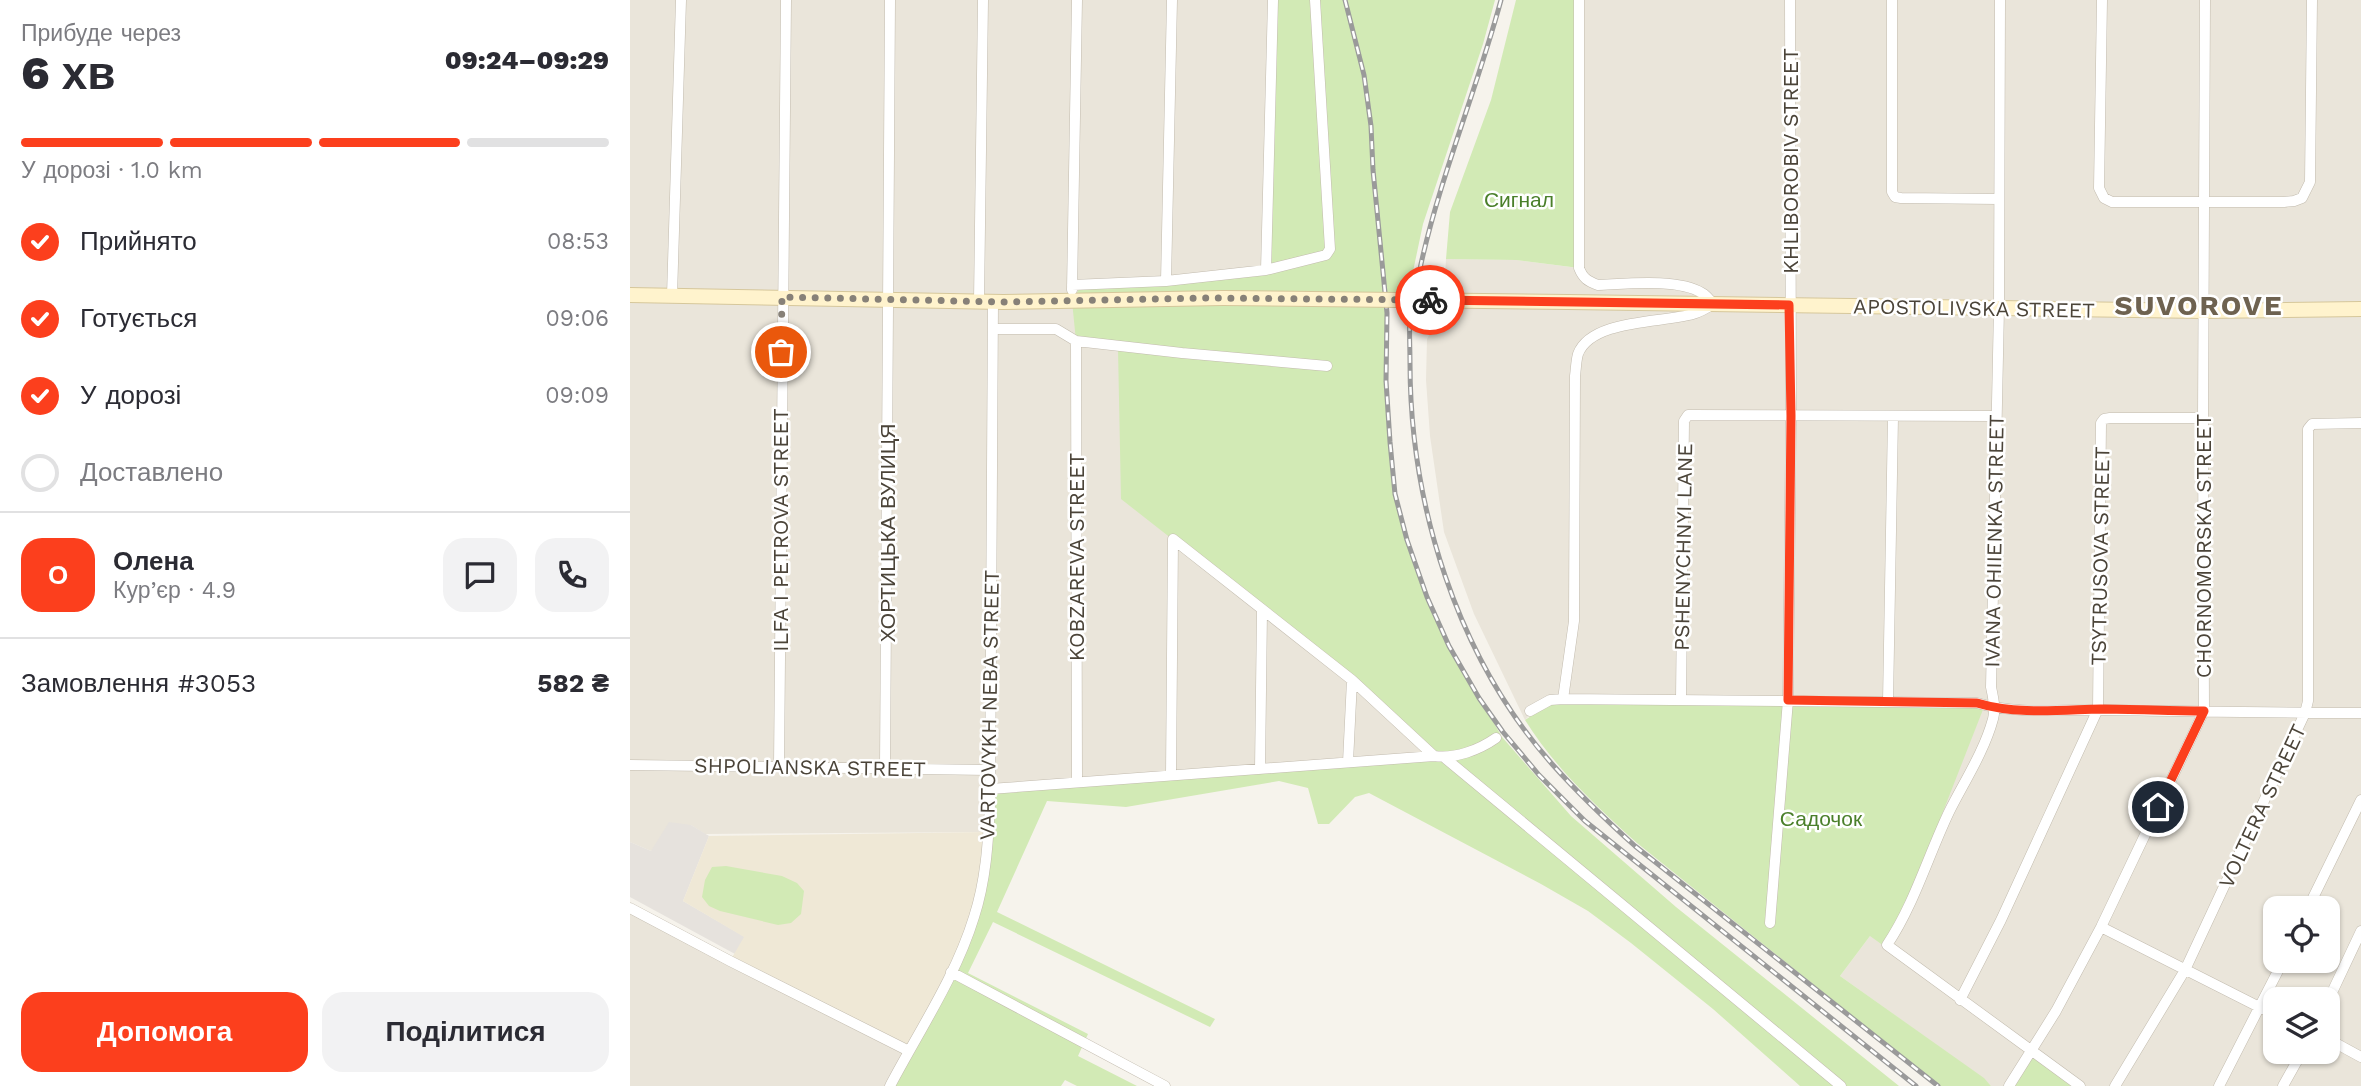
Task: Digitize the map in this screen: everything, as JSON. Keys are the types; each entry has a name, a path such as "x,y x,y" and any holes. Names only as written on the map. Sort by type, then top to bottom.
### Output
{"street":[{"path":"673,296 681,0"},
{"name":"ILFA I PETROVA STREET","path":"779,767 786,0"},
{"name":"ХОРТИЦЬКА ВУЛИЦЯ","path":"885,768 890,0"},
{"name":"VARTOVYKH NEBA STREET","path":"890,1086 965,941 980,897 987,860 990,789 993,329 983,0"},
{"path":"1072,301 1077,0"},
{"path":"1166,281 1172,0"},
{"path":"1266,270 1273,0"},
{"path":"1072,285 1166,281 1266,270 1326,255 1330,249 1315,0"},
{"path":"1563,698 1574,621 1575,376 1579,353 1588,341 1603,332 1695,313 1713,304 1704,293 1692,288 1671,284 1598,285 1588,282 1582,275 1579,268 1579,0"},
{"name":"KHLIBOROBIV STREET","path":"1770,923 1788,700 1791,416 1790,0"},
{"path":"1892,0 1892,192 1895,197 1901,198 1999,199"},
{"name":"IVANA OHIIENKA STREET","path":"2000,0 1999,308 1991,687 1994,719 1949,812 1900,925 1887,945 2080,1086"},
{"path":"2102,0 2101,194 2112,202 2294,201 2302,198 2310,182 2312,0"},
{"name":"CHORNOMORSKA STREET","path":"2009,1086 2056,1011 2101,927 2204,711 2205,0"},
{"name":"APOSTOLIVSKA STREET","path":"630,295 992,302 1223,298 2203,311 2361,309"},
{"path":"993,329 1056,329 1072,338 1182,353 1327,366"},
{"name":"KOBZAREVA STREET","path":"1072,338 1077,782"},
{"name":"PSHENYCHNYI LANE","path":"1681,699 1684,421 1688,415 1695,414 1791,416"},
{"path":"1791,416 1996,416"},
{"path":"1888,702 1893,417"},
{"name":"TSYTRUSOVA STREET","path":"2098,709 2101,423 2110,418 2203,418"},
{"name":"VOLTERA STREET","path":"2115,1086 2185,970 2305,713 2308,701 2308,429 2312,424 2361,423"},
{"path":"1171,775 1173,538 1352,680 1440,757 1841,1086"},
{"path":"1260,769 1262,611"},
{"path":"1348,762 1352,680"},
{"path":"1530,711 1550,700 1563,698 1977,703 1995,708 2052,711 2098,709 2361,713"},
{"path":"1960,1000 2001,920 2098,709"},
{"path":"990,789 1440,757 1468,752 1496,738"},
{"name":"SHPOLIANSKA STREET","path":"630,765 989,769"},
{"path":"2314,896 2361,800"},
{"path":"630,908 909,1051"},
{"path":"2101,927 2263,1009"},
{"path":"2335,987 2361,931"},
{"path":"951,972 1166,1086"},
{"path":"2218,1086 2277,973"},
{"path":"2340,1046 2361,1057"},
{"path":"2283,1086 2295,1064"}],"shaded area":[{"path":"630,0 1273,0 1266,270 1118,349 1173,539 1352,680 1434,756 990,789 989,832 705,834 691,825 651,851 630,842"},
{"path":"1579,0 2361,0 2361,1086 1991,1086 1840,976 1870,936 1899,924 1531,714 1525,720 1474,614 1444,532 1430,436 1426,380 1427,339 1443,310 1446,259 1516,260 1578,268"},
{"path":"669,822 691,825 709,836 683,901 745,937 735,954 630,897 630,842 651,851"},
{"path":"989,832 974,917 909,1051 730,961 744,937 683,901 709,836"},
{"path":"630,908 909,1051 890,1086 630,1086"}],"green space":[{"path":"1273,0 1495,0 1423,224 1407,300 1386,300 1386,381 1395,494 1407,540 1427,597 1449,646 1502,737 1571,816 1676,907 1899,1086 1800,1086 1713,1009 1588,911 1369,793 1355,797 1329,824 1318,824 1308,788 1279,781 1126,807 1047,801 997,912 1215,1019 1210,1027 993,922 968,973 1088,1034 1078,1056 1137,1086 1077,1086 1065,1080 1061,1086 890,1086 974,917 990,789 1434,756 1352,680 1121,499 1118,349 1076,341 1072,301 1082,284 1266,270"},
{"name":"Сигнал","path":"1516,0 1579,0 1579,268 1516,260 1446,259 1450,212 1491,100"},
{"name":"Садочок","path":"1551,703 1984,707 1899,924 1884,946 1870,936 1840,976 1984,1078 1991,1086 1940,1086 1637,843 1563,770 1525,720"},
{"path":"726,866 782,876 797,883 804,891 801,914 791,923 778,925 709,906 702,897 705,880 712,867"},
{"path":"2033,1054 2075,1086 2012,1086"}],"railway":[{"path":"1345,0 1364,75 1371,126 1387,313 1386,381 1395,494 1407,540 1427,597 1449,646 1479,698 1503,732 1539,775 1585,821 1916,1086"},
{"path":"1501,0 1429,230 1410,316 1412,417 1419,471 1445,577 1465,628 1490,676 1519,722 1552,764 1592,806 1635,846 1938,1086"}],"way so far":[{"path":"781,352 782,297 1003,302 1205,298 1430,300"}],"district":[{"name":"SUVOROVE","path":"2199,305"}],"route":[{"path":"1430,300 1789,305 1791,416 1788,700 1977,703 1995,708 2052,711 2204,711 2158,807"}]}
